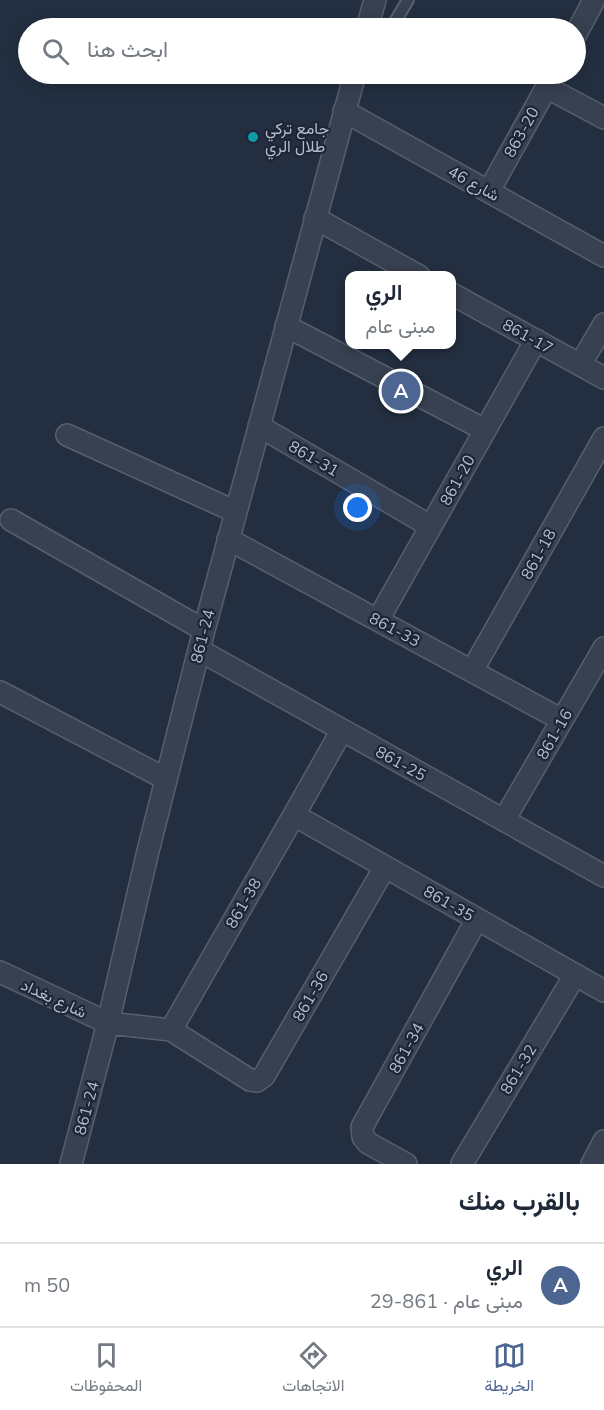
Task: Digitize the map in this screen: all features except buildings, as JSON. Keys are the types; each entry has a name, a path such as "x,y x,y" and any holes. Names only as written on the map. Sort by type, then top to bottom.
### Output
{"street":[{"path":"370,18 375,0"},
{"path":"584,18 594,0"},
{"name":"861-24","path":"71,1164 108,1023 201,640 352,84"},
{"name":"863-20","path":"489,191 548,84"},
{"path":"556,84 604,118"},
{"name":"شارع 46","path":"344,111 604,255"},
{"path":"315,218 410,271"},
{"name":"861-17","path":"456,296 604,378"},
{"path":"580,365 604,324"},
{"path":"286,326 485,430"},
{"name":"861-20","path":"378,620 536,340"},
{"name":"861-31","path":"259,426 430,526"},
{"path":"67,435 236,512"},
{"name":"861-18","path":"472,671 604,438"},
{"name":"861-25","path":"11,520 342,730 504,820 602,870"},
{"name":"861-33","path":"228,539 562,720"},
{"name":"861-16","path":"504,820 604,648"},
{"path":"0,692 166,779"},
{"name":"861-38","path":"171,1030 342,730"},
{"name":"861-35","path":"294,815 604,992"},
{"name":"861-36","path":"171,1030 250,1080 257,1081 264,1076 385,867"},
{"name":"861-34","path":"404,1163 368,1143 363,1137 362,1127 477,919"},
{"name":"شارع بغداد","path":"0,972 108,1023 171,1030"},
{"name":"861-32","path":"462,1164 575,975"},
{"path":"592,1164 604,1141"}],"lane":[{"path":"397,18 408,0"},
{"path":"344,111 360,84"}],"place":[{"name":"جامع تركي طلال الري","path":"253,137"},
{"name":"الري","path":"401,391"}]}
